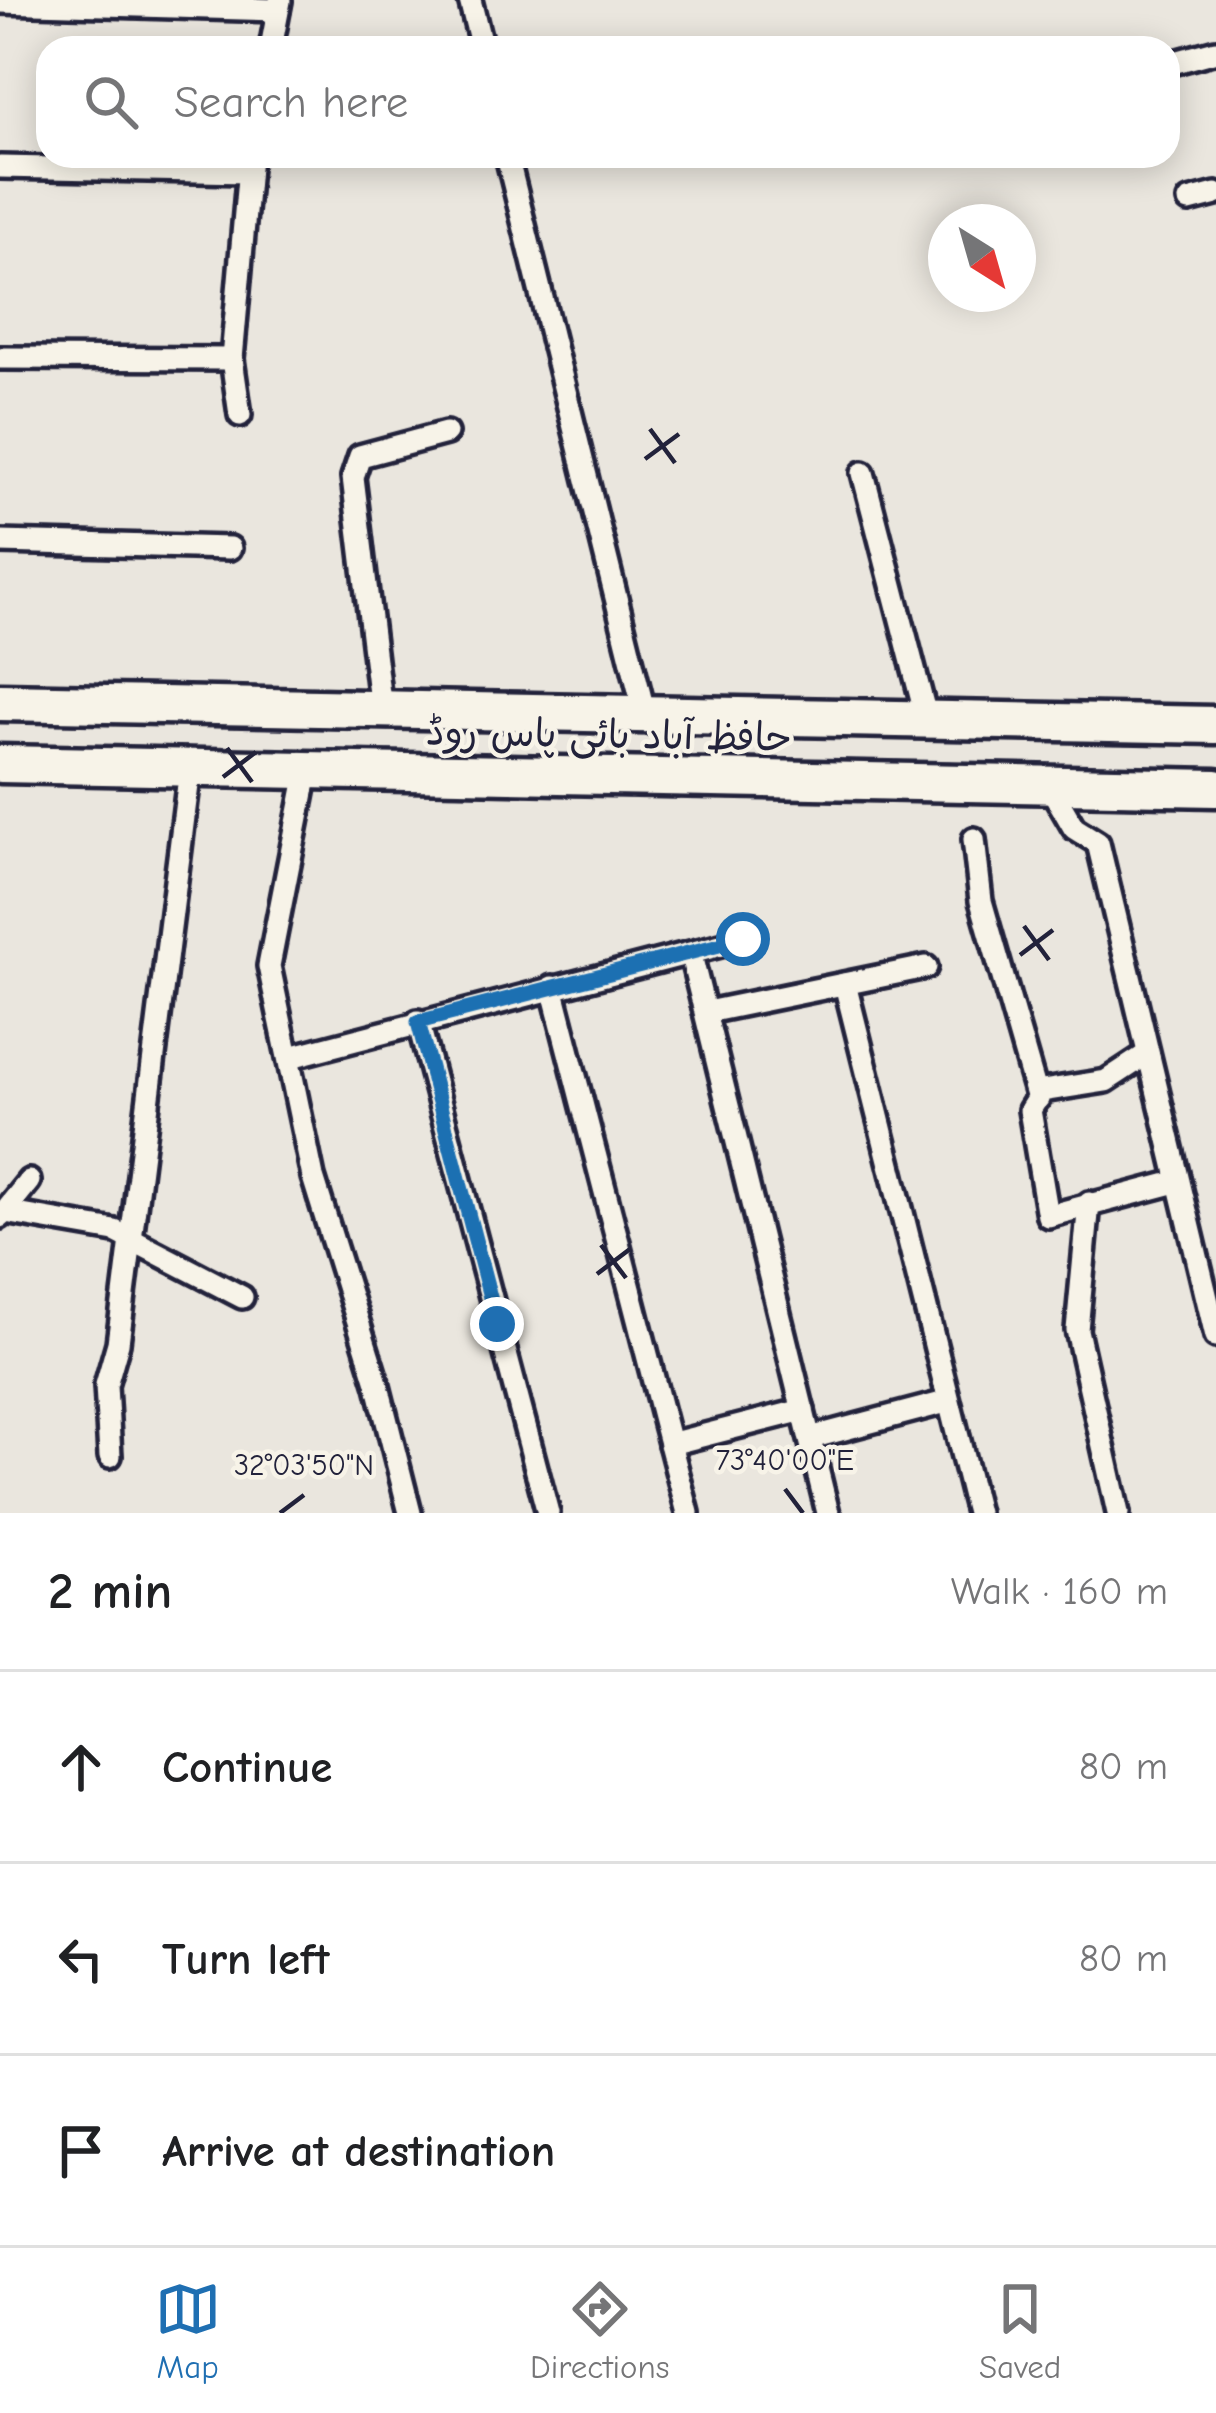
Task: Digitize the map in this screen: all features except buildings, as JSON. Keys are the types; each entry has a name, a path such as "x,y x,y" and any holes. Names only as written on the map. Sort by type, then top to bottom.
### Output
{"highway":[{"name":"حافظ آباد بائی پاس روڈ","path":"0,702 1216,725"},
{"name":"حافظ آباد بائی پاس روڈ","path":"0,764 1216,788"}],"street":[{"path":"470,0 479,36"},
{"path":"0,2 279,5 273,36"},
{"path":"1180,61 1216,51"},
{"path":"0,167 36,167"},
{"path":"240,415 232,359 249,168"},
{"path":"510,168 645,715"},
{"path":"1190,201 1216,194"},
{"path":"0,358 232,359"},
{"path":"381,710 353,477 360,456 446,433"},
{"path":"863,472 927,720"},
{"path":"0,542 230,548"},
{"path":"110,1456 106,1384 118,1343 190,770"},
{"path":"307,772 269,966 313,1178 378,1386 410,1513"},
{"path":"1049,785 1074,828 1099,843 1216,1336"},
{"path":"974,839 981,901 1037,1099"},
{"path":"290,1057 743,939"},
{"path":"691,955 829,1513"},
{"path":"707,1012 926,968"},
{"path":"845,984 976,1513"},
{"path":"552,987 688,1513"},
{"path":"418,1022 548,1513"},
{"path":"1147,1054 1106,1081 1042,1091 1030,1109 1048,1216 1177,1182"},
{"path":"29,1181 3,1215 115,1232 242,1297"},
{"path":"1089,1203 1077,1330 1118,1513"},
{"path":"810,1438 946,1402"},
{"path":"670,1444 803,1410"}],"route":[{"path":"497,1324 418,1022 743,939"}]}
